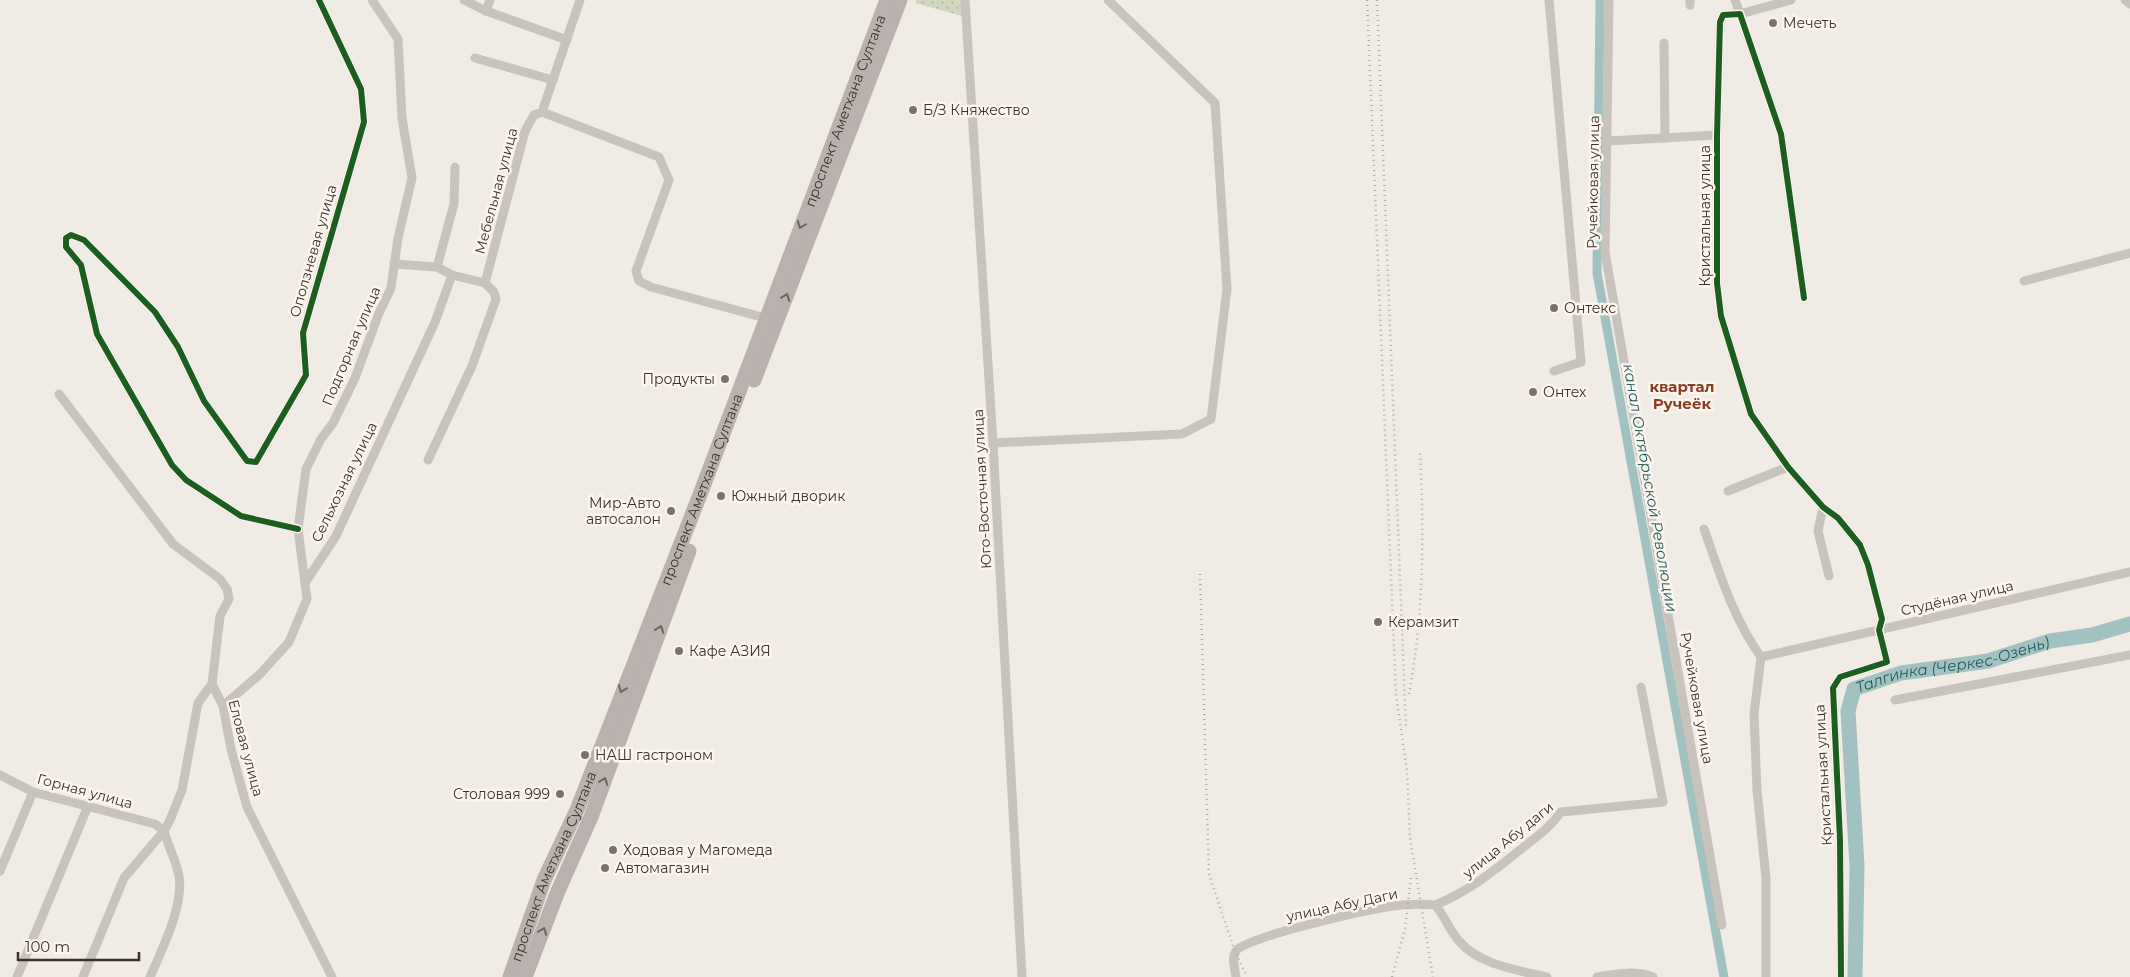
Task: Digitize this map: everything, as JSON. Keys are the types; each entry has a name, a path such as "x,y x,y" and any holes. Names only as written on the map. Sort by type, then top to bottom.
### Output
{"main road":[{"name":"проспект Аметхана Султана","path":"510,977 544,880 577,810 705,482 771,320 887,0"},
{"path":"525,977 558,890 591,817 771,320 900,0"}],"street":[{"name":"Оползневая улица","path":"298,530 241,516 186,480 172,465 97,334 81,265 66,247 66,238 71,235 84,240 155,312 178,347 204,401 247,461 256,462 306,375 303,333 364,122 361,89 319,0"},
{"name":"Подгорная улица","path":"305,583 298,530 306,469 321,439 334,423 355,378 379,312 391,288 394,264 412,178 402,118 398,39 372,0"},
{"path":"464,0 486,11 567,40"},
{"path":"486,11 490,0"},
{"name":"Мебельная улица","path":"485,282 525,131 534,115 542,112 580,0"},
{"name":"Юго-Восточная улица","path":"965,0 993,443 1022,977"},
{"path":"993,443 1182,434 1211,419 1227,289 1215,103 1108,0"},
{"path":"1549,0 1581,362 1554,371"},
{"name":"Ручейковая улица","path":"1609,0 1605,252 1722,924"},
{"path":"1735,0 1781,134 1804,298"},
{"path":"1740,14 1765,3 1791,0"},
{"path":"2125,0 2130,4"},
{"name":"Кристальная улица","path":"1740,14 1723,15 1720,22 1717,135 1717,283 1721,316 1751,414 1788,467 1823,507 1838,518 1860,545 1868,565 1882,619 1879,630 1887,662 1840,677 1833,688 1840,840 1841,977"},
{"path":"1664,43 1665,138"},
{"path":"475,58 553,80"},
{"path":"542,112 659,157 669,180 636,271 639,282 771,320"},
{"path":"1608,140 1717,135"},
{"path":"438,267 454,204 455,167"},
{"path":"2024,281 2130,253"},
{"path":"394,264 438,267 452,275 485,282 494,292 496,299 472,366 428,460"},
{"name":"Сельхозная улица","path":"305,583 336,536 435,322 452,275"},
{"path":"59,394 173,544 220,579 227,589 229,599 220,616 212,684 198,703 182,790 164,831 124,878 83,977"},
{"path":"1728,491 1788,467"},
{"path":"1823,507 1818,532 1829,576"},
{"path":"1704,529 1729,600 1747,636 1762,656 1754,714 1757,790 1766,878 1766,977"},
{"name":"Студёная улица","path":"1762,656 2130,572"},
{"path":"223,706 260,674 289,642 307,599 305,583"},
{"path":"1895,700 2130,655"},
{"name":"Еловая улица","path":"212,684 223,706 247,807 332,977"},
{"name":"улица Абу даги","path":"1435,905 1468,889 1494,872 1551,826 1561,812 1663,802 1641,687"},
{"name":"Горная улица","path":"0,775 34,792 155,824 164,831"},
{"path":"0,871 34,792"},
{"path":"17,977 88,806"},
{"path":"150,977 165,942 179,895 179,877 164,831"},
{"path":"1435,905 1442,912 1458,940 1470,952 1488,960 1547,977"},
{"name":"улица Абу Даги","path":"1236,977 1235,952 1242,945 1283,931 1391,906 1435,905"},
{"path":"1597,977 1640,973 1653,977"}],"green space":[{"path":"917,0 962,0 962,16 915,3"}],"waterway":[{"name":"канал Октябрьской Революции","path":"1600,0 1597,273 1724,977"},
{"name":"Талгинка (Черкес-Озень)","path":"1855,977 1857,866 1848,711 1854,689 1901,673 1988,661 2050,641 2092,635 2130,624"}],"railway":[{"path":"1367,0 1396,695 1407,771 1410,838 1433,977"},
{"path":"1377,0 1406,729"},
{"path":"1409,694 1418,634 1422,573 1420,451"},
{"path":"1200,574 1209,874 1235,952 1247,977"},
{"path":"1392,977 1405,929 1411,877"}],"cycle path":[{"path":"298,529 241,516 186,480 172,465 97,334 81,265 66,247 66,238 71,235 84,240 155,312 178,347 204,401 247,461 256,462 306,375 303,333 364,122 361,89 319,0"},
{"path":"1804,298 1781,134 1740,14 1723,15 1720,22 1717,135 1717,283 1721,316 1751,414 1788,467 1823,507 1838,518 1860,545 1868,565 1882,619 1879,630 1887,662 1840,677 1833,688 1840,840 1841,977"}],"place":[{"name":"Мечеть","path":"1773,23"},
{"name":"Б/З Княжество","path":"913,110"},
{"name":"Онтекс","path":"1554,308"},
{"name":"Продукты","path":"725,379"},
{"name":"Онтех","path":"1533,392"},
{"name":"Южный дворик","path":"721,496"},
{"name":"Мир-Авто автосалон","path":"671,511"},
{"name":"Керамзит","path":"1378,622"},
{"name":"Кафе АЗИЯ","path":"679,651"},
{"name":"НАШ гастроном","path":"585,755"},
{"name":"Столовая 999","path":"560,794"},
{"name":"Ходовая у Магомеда","path":"613,850"},
{"name":"Автомагазин","path":"605,868"}],"district":[{"name":"квартал Ручеёк","path":"1682,396"}]}
